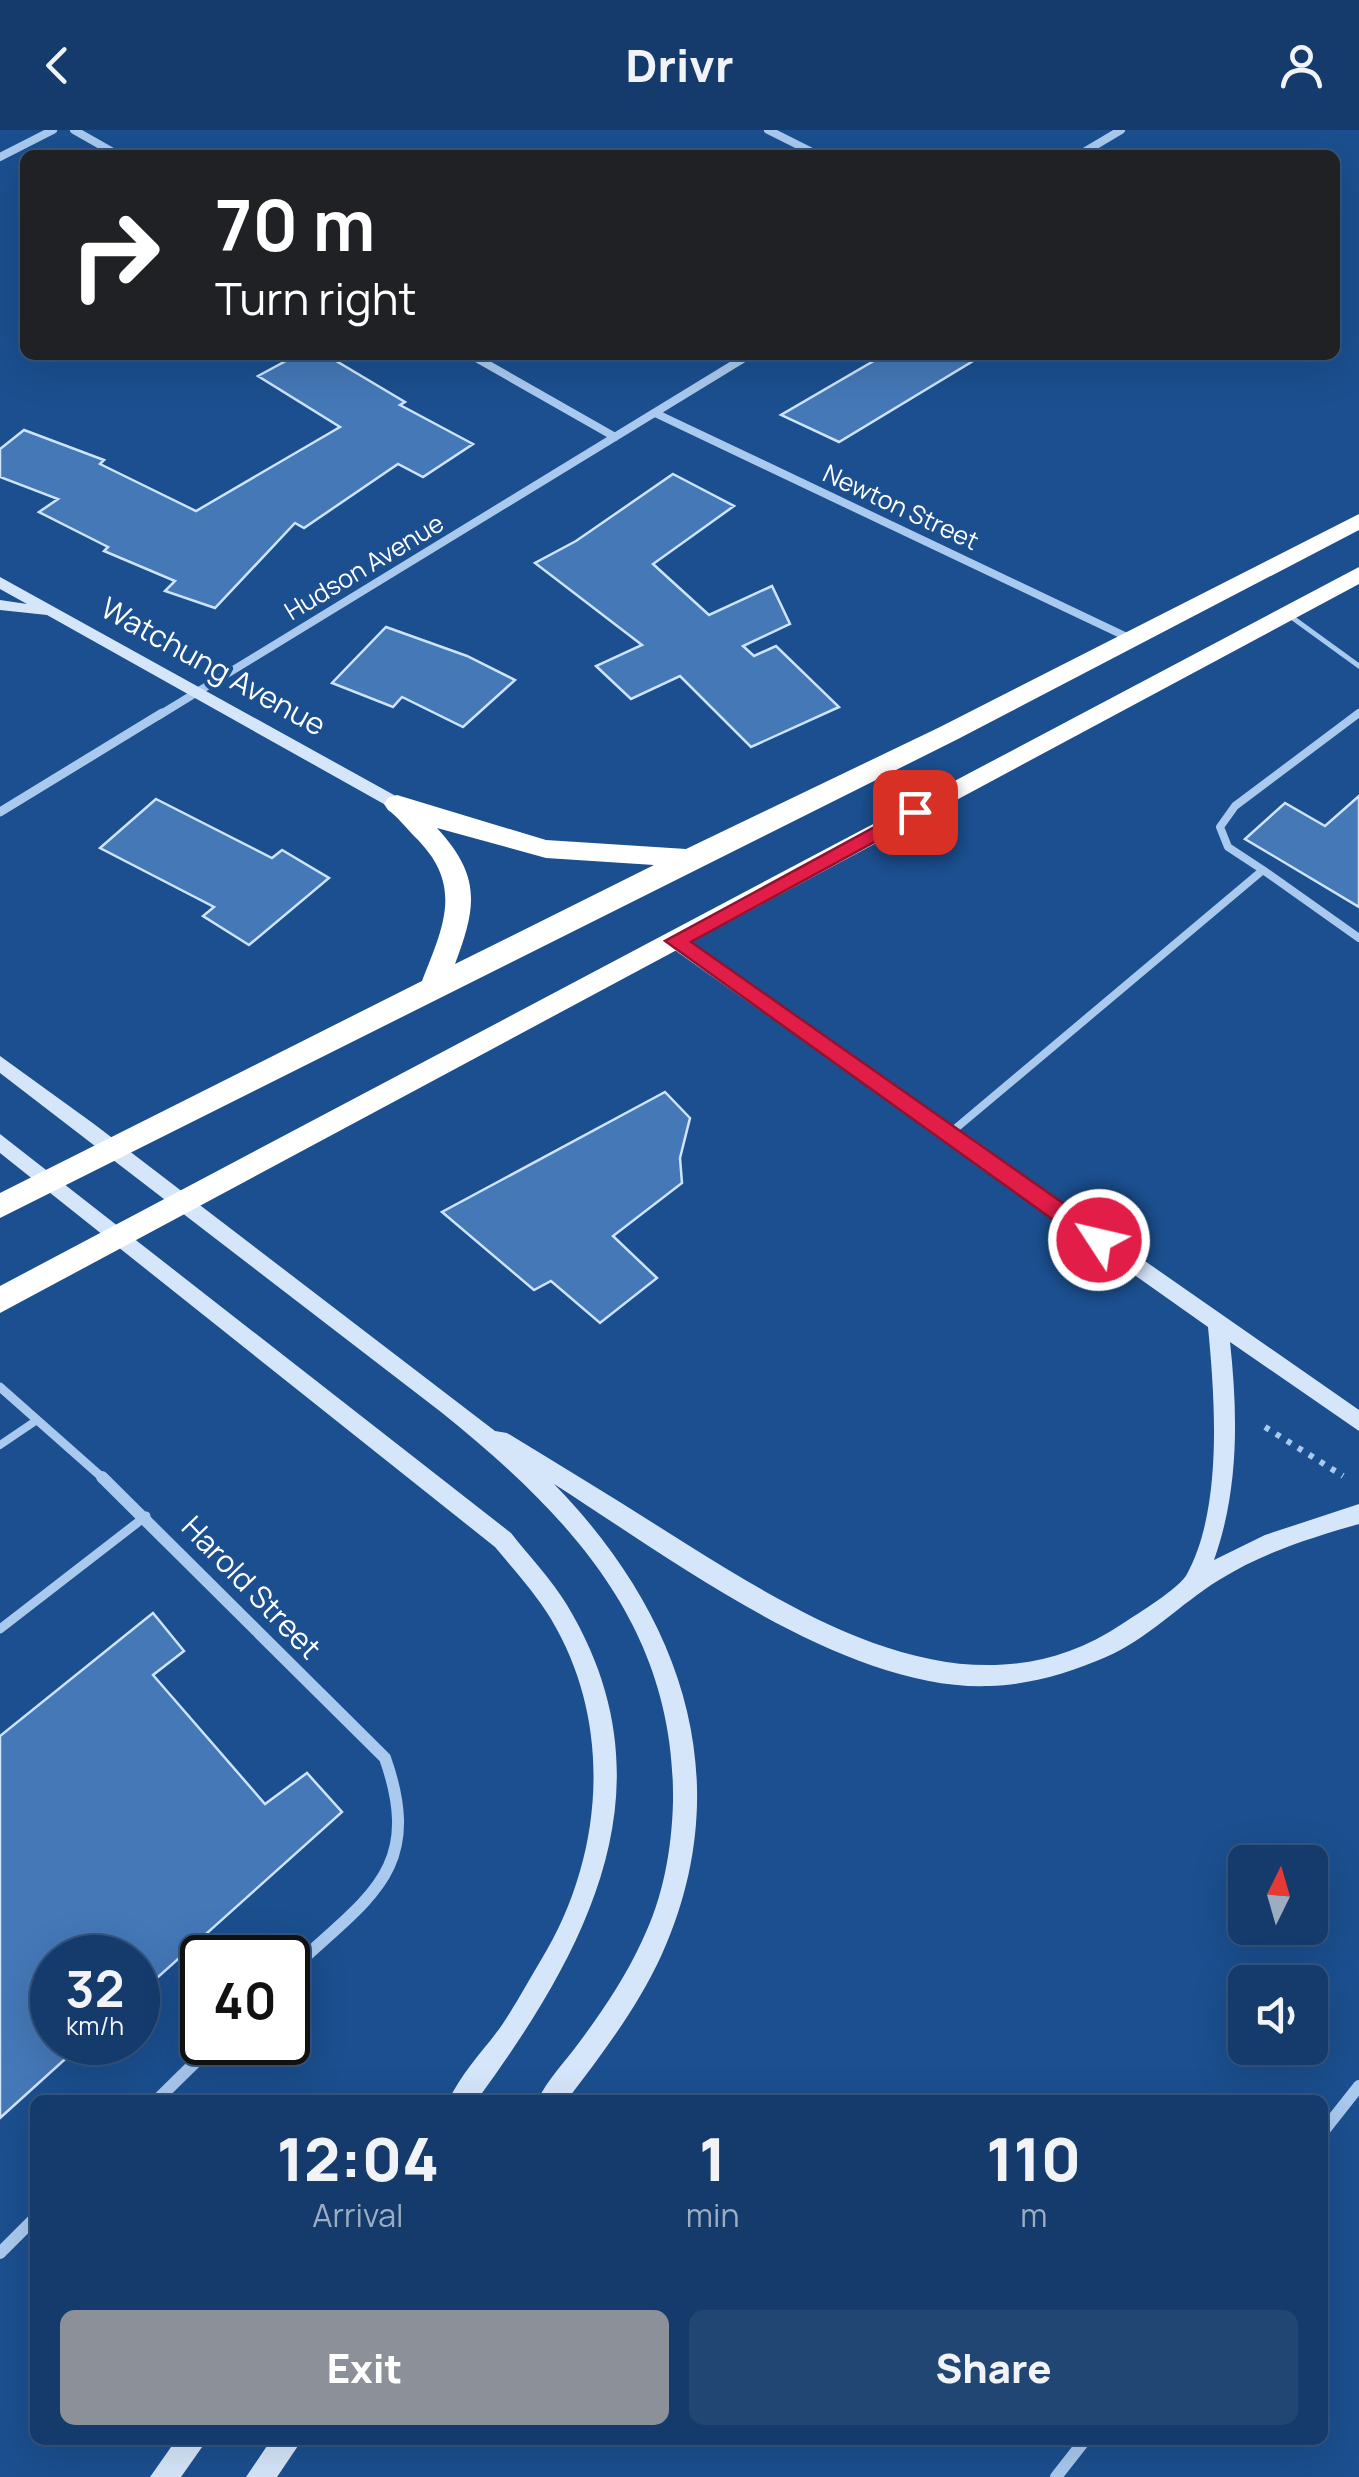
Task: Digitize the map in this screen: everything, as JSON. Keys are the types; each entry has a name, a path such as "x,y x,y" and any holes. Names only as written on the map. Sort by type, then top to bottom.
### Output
{"highway":[{"path":"0,1206 690,858 949,733 1359,520"},
{"path":"0,1300 1359,574"},
{"path":"397,804 546,849 690,858"},
{"path":"397,804 438,842 459,879 458,921 434,986"}],"main road":[{"name":"Watchung Avenue","path":"0,582 397,804"},
{"path":"0,606 56,613"},
{"path":"675,941 1359,1422"},
{"path":"0,1063 452,1408 556,1503 628,1588 654,1637 679,1723 685,1771 683,1820 664,1920 611,2022 555,2095"},
{"path":"0,1142 503,1540 563,1613 586,1660 602,1718 608,1775 603,1838 588,1891 562,1952 529,2008 466,2095"},
{"path":"1194,1583 1212,1540 1224,1482 1228,1414 1218,1326"},
{"path":"452,1408 789,1620 884,1661 968,1674 1060,1664 1100,1649 1194,1583 1272,1542 1359,1514"},
{"path":"164,2477 189,2445"},
{"path":"260,2477 284,2445"}],"street":[{"path":"0,157 52,130"},
{"path":"74,130 109,150"},
{"path":"768,130 808,150"},
{"path":"1087,150 1121,130"},
{"path":"479,360 616,437"},
{"name":"Hudson Avenue","path":"0,812 741,360"},
{"name":"Newton Street","path":"655,413 1130,638"},
{"name":"Harold Street","path":"0,1387 146,1516 385,1758 401,1804 396,1858 356,1906 310,1951"},
{"path":"162,2095 193,2065"},
{"path":"1328,2125 1359,2086"},
{"path":"0,2252 30,2223"},
{"path":"1056,2477 1081,2445"}],"lane":[{"path":"1286,612 1359,666"},
{"path":"1359,713 1235,806 1220,826 1228,847 1359,938"},
{"path":"950,1134 1263,870"},
{"path":"0,1445 37,1420"},
{"path":"0,1629 146,1516"}],"path":[{"path":"1264,1427 1350,1481"}],"building":[{"path":"288,360 334,360 405,402 400,405 473,444 423,477 398,464 304,528 295,523 215,608 165,591 175,581 104,551 108,547 39,512 58,499 0,477 0,449 24,430 104,460 100,464 196,511 340,427 258,376"},
{"path":"875,360 975,360 839,442 781,415"},
{"path":"673,474 734,506 653,564 709,615 772,586 790,624 743,646 754,656 776,646 839,707 751,747 680,676 631,699 596,666 642,645 535,563 576,541"},
{"path":"386,627 467,656 515,680 463,727 402,697 393,707 332,683"},
{"path":"1359,796 1359,907 1245,839 1285,803 1325,826"},
{"path":"156,799 272,858 282,850 329,878 249,945 203,916 214,907 100,848"},
{"path":"665,1092 690,1118 680,1158 682,1183 613,1236 657,1278 600,1323 551,1281 534,1290 442,1212"},
{"path":"153,1613 184,1651 153,1675 265,1804 307,1773 342,1812 205,1935 180,1935 180,1957 160,1975 160,1935 30,1935 30,2065 59,2065 0,2118 0,1736"}],"route":[{"path":"915,812 675,941 1099,1240"}]}
